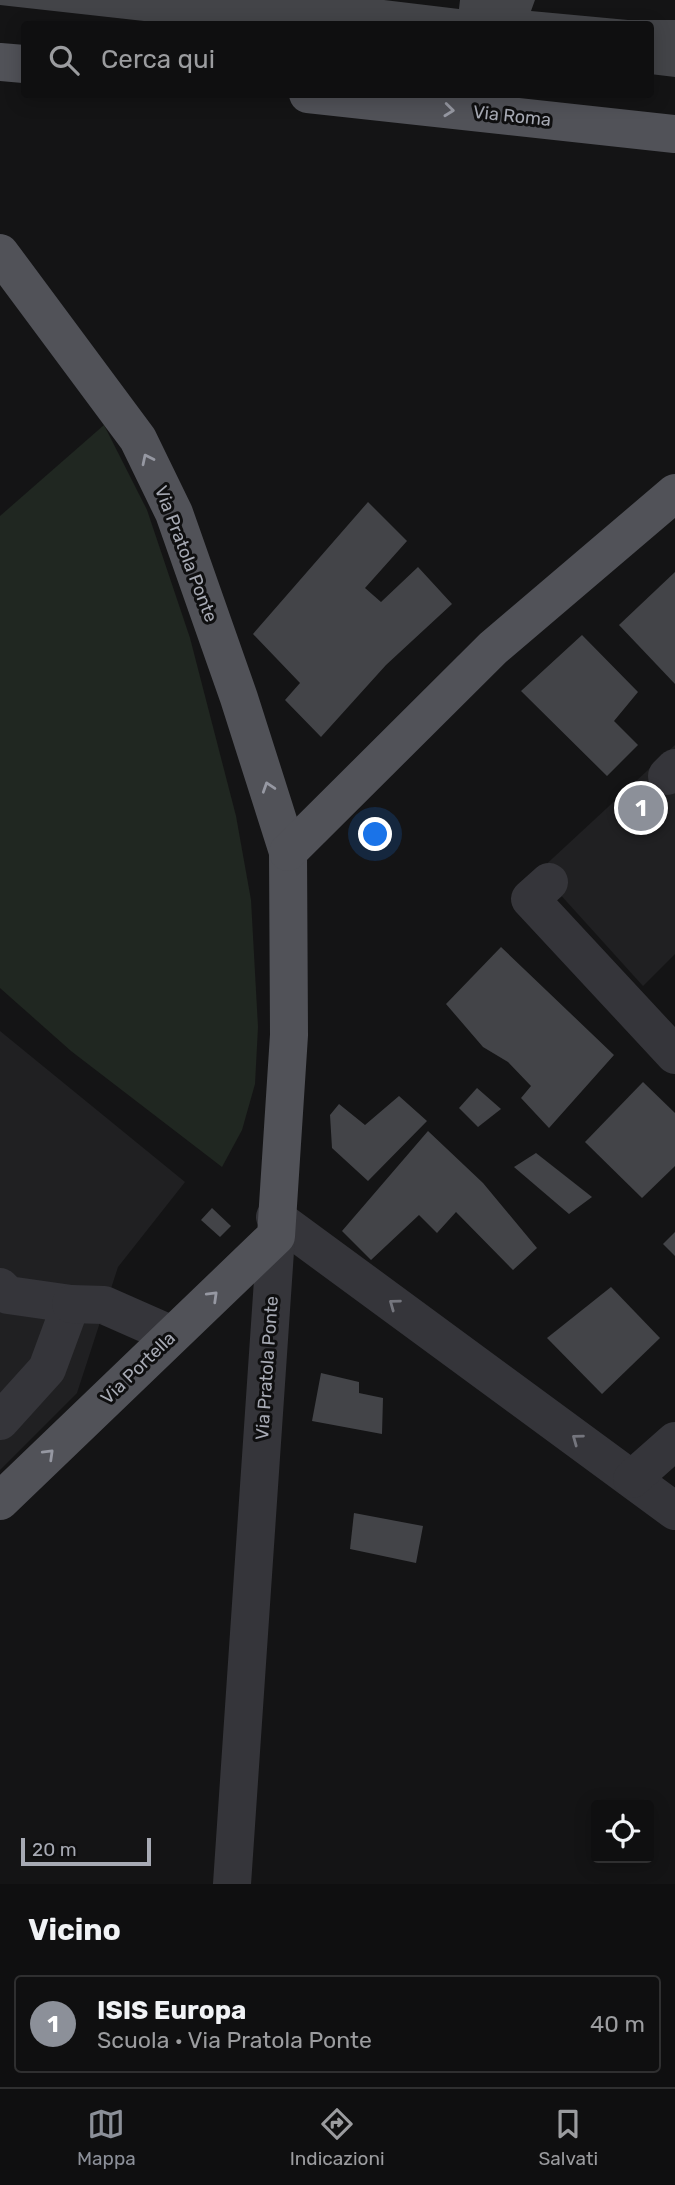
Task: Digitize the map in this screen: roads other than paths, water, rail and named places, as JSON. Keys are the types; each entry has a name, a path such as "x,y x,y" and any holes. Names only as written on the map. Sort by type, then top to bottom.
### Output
{"main road":[{"path":"0,62 21,64"},
{"name":"Via Roma","path":"345,98 675,134"},
{"name":"Via Pratola Ponte","path":"0,253 138,439 174,513 239,698 288,852 289,1035 276,1226"},
{"path":"288,852 494,648 672,501"},
{"name":"Via Portella","path":"0,1501 172,1335 276,1226"}],"street":[{"path":"540,890 675,1055"},
{"path":"276,1226 675,1511"},
{"name":"Via Pratola Ponte","path":"232,1884 276,1226"},
{"path":"0,1287 8,1295 71,1304 104,1305 172,1335"},
{"path":"0,1421 47,1369 71,1304"},
{"path":"632,1479 675,1441"}],"place":[{"name":"ISIS Europa","path":"641,808"}]}
